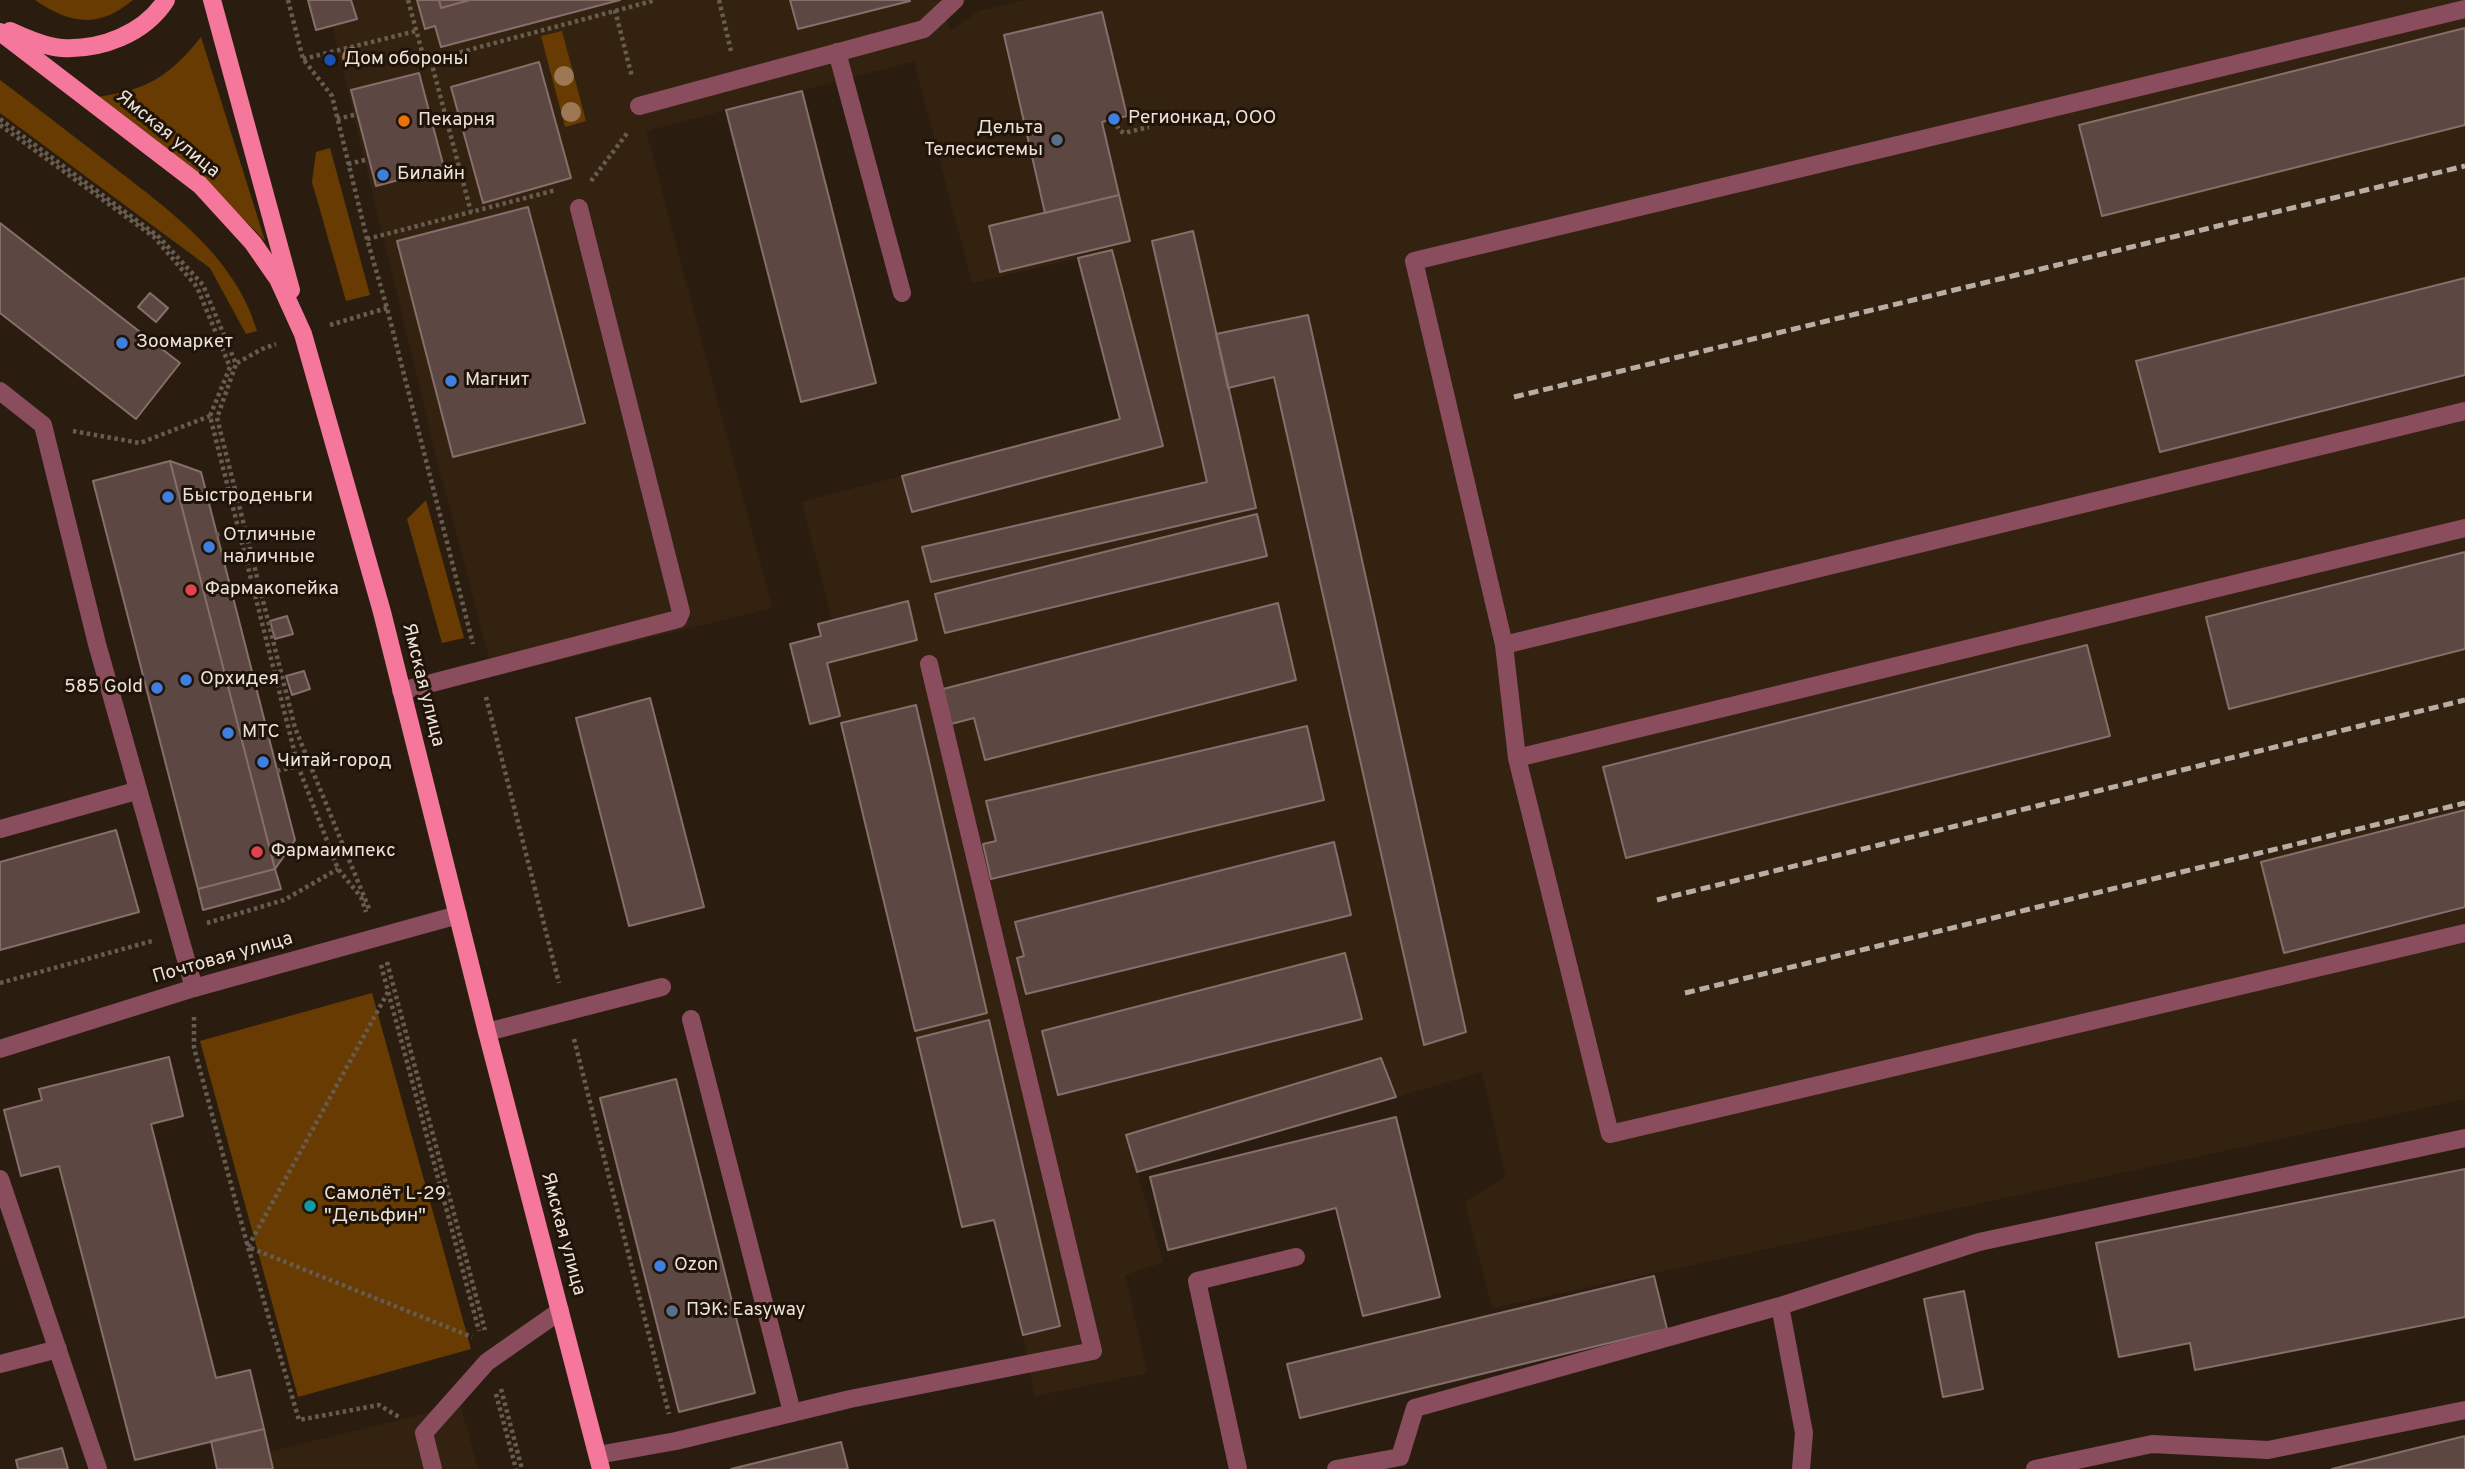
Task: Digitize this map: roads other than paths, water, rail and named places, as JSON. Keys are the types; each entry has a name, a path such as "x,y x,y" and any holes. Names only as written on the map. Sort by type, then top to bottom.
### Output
{"main road":[{"path":"0,29 59,48 96,46 131,33 160,9 166,0"},
{"path":"212,0 303,334"},
{"name":"Ямская улица","path":"0,29 200,185 253,243 278,279 303,334 382,612 487,1032 600,1462"}],"street":[{"path":"639,106 924,29 955,0"},
{"path":"2465,9 1414,261 1504,645 1517,758 1610,1134 2465,933"},
{"path":"837,52 902,293"},
{"path":"401,691 678,619 681,612 579,208"},
{"path":"0,391 43,425 136,791 194,988"},
{"path":"1504,645 2465,411"},
{"path":"1517,758 2465,528"},
{"path":"600,1462 792,1412 1093,1351 929,664"},
{"path":"0,829 136,791"},
{"name":"Почтовая улица","path":"0,1049 194,988 458,915"},
{"path":"487,1032 662,988"},
{"path":"691,1019 792,1412"},
{"path":"1336,1469 1405,1463 1415,1408 1780,1306 1979,1242 2465,1138"},
{"path":"0,1179 98,1469"},
{"path":"1238,1469 1197,1281 1296,1257"},
{"path":"1780,1306 1804,1433 1801,1469"},
{"path":"433,1469 424,1433 490,1360 560,1311"},
{"path":"0,1364 58,1349"},
{"path":"2035,1469 2152,1444 2268,1450 2465,1410"}],"railway":[{"path":"1514,397 2465,166"},
{"path":"1657,900 2465,700"},
{"path":"1685,993 2465,803"}],"place":[{"name":"Дом обороны","path":"330,60"},
{"name":"Регионкад, ООО","path":"1114,119"},
{"name":"Пекарня","path":"404,121"},
{"name":"Дельта Телесистемы","path":"1057,140"},
{"name":"Билайн","path":"383,175"},
{"name":"Зоомаркет","path":"122,343"},
{"name":"Магнит","path":"451,381"},
{"name":"Быстроденьги","path":"168,497"},
{"name":"Отличные наличные","path":"209,547"},
{"name":"Фармакопейка","path":"191,590"},
{"name":"Орхидея","path":"186,680"},
{"name":"585 Gold","path":"157,688"},
{"name":"МТС","path":"228,733"},
{"name":"Читай-город","path":"263,762"},
{"name":"Фармаимпекс","path":"257,852"},
{"name":"Самолёт L-29 \"Дельфин\"","path":"310,1206"},
{"name":"Ozon","path":"660,1266"},
{"name":"ПЭК: Easyway","path":"672,1311"}]}
